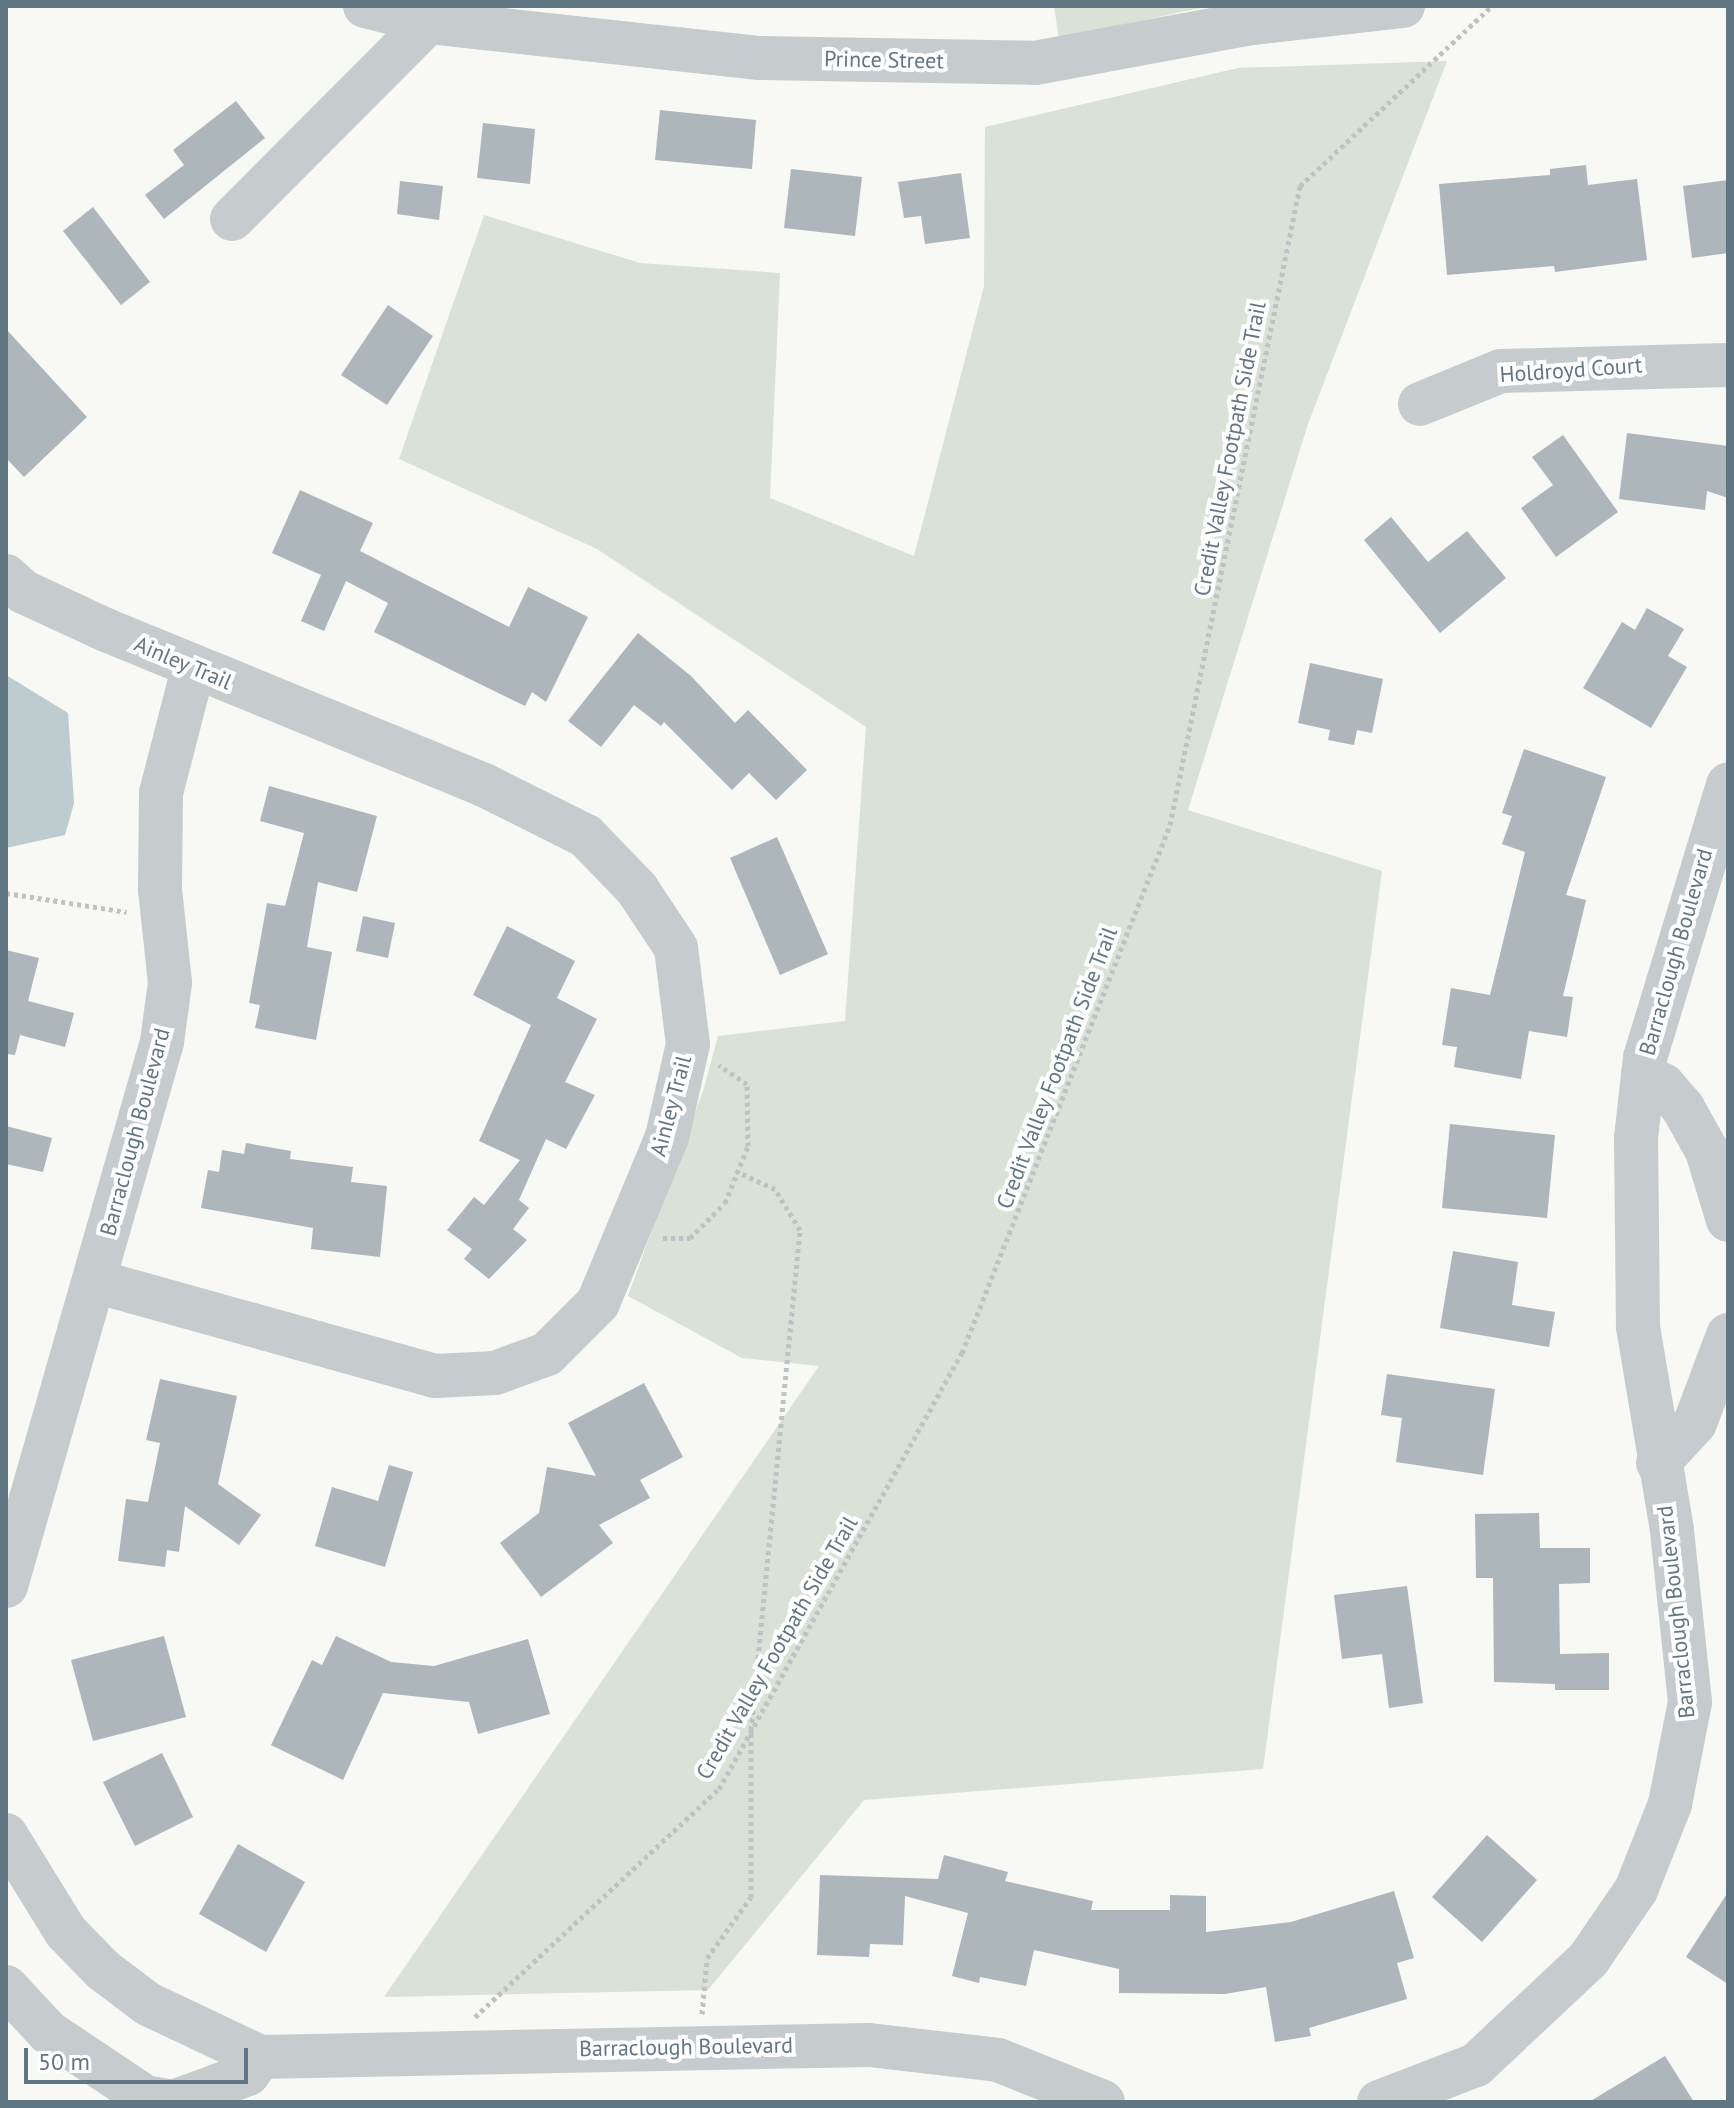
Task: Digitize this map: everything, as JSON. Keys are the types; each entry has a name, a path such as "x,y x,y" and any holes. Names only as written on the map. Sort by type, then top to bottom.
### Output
{"street":[{"name":"Prince Street","path":"365,6 428,22 760,58 1035,63 1244,15 1403,6"},
{"path":"232,219 428,22"},
{"name":"Holdroyd Court","path":"1420,404 1501,371 1728,365"},
{"name":"Ainley Trail","path":"6,576 24,592 193,669 484,785 586,836 637,889 676,948 687,1049 667,1137 598,1303 547,1354 495,1373 435,1376 95,1281"},
{"name":"Barraclough Boulevard","path":"6,1586 162,1042 170,983 163,918 161,793 193,669"},
{"name":"Barraclough Boulevard","path":"1379,2102 1476,2065 1588,1960 1636,1890 1670,1804 1690,1702 1672,1530 1658,1463 1638,1326 1636,1138 1643,1075 1703,853 1728,784"},
{"name":"Barraclough Boulevard","path":"1643,1075 1663,1085 1683,1108 1707,1151 1728,1220"},
{"path":"1658,1463 1695,1423 1728,1335"},
{"name":"Barraclough Boulevard","path":"6,1835 66,1932 103,1970 148,2004 260,2057 439,2051 869,2045 998,2060 1103,2102"},
{"path":"6,1987 48,2032 145,2097 173,2102 248,2074 260,2057"}],"path":[{"name":"Credit Valley Footpath Side Trail","path":"439,2051 719,1789 962,1353 1170,825 1300,186 1492,6"},
{"path":"6,893 163,918"},
{"path":"626,1237 690,1238 725,1203 748,1146 747,1084 687,1049"},
{"path":"699,2047 707,1958 751,1897 751,1730 800,1230 775,1189 738,1172"}],"shaded area":[{"path":"1054,6 1209,6 1059,39"},
{"path":"1447,61 1308,424 1188,810 1382,871 1263,1769 864,1800 708,1990 384,1997 819,1366 742,1358 628,1296 704,1088 718,1036 845,1021 866,727 597,549 399,459 484,215 640,263 780,273 770,498 914,556 984,286 985,127 1238,68"},
{"path":"6,675 68,713 74,803 65,835 6,848"}],"building":[{"path":"236,101 265,138 164,219 145,195 184,165 173,150"},
{"path":"660,110 756,120 752,169 655,160"},
{"path":"483,123 535,129 530,184 477,178"},
{"path":"1586,165 1588,185 1637,179 1647,260 1555,272 1554,266 1447,275 1439,184 1550,175 1550,169"},
{"path":"791,169 862,177 855,236 784,228"},
{"path":"961,173 970,238 925,244 921,216 904,218 898,182"},
{"path":"1728,180 1728,253 1692,258 1683,186"},
{"path":"400,181 443,186 439,220 397,214"},
{"path":"93,207 150,282 121,305 63,231"},
{"path":"388,305 433,336 387,405 341,375"},
{"path":"6,329 87,417 24,477 6,458"},
{"path":"1627,433 1728,446 1728,498 1707,491 1705,510 1619,499"},
{"path":"1563,435 1618,512 1556,557 1521,508 1553,485 1532,457"},
{"path":"300,490 373,523 360,551 509,627 528,587 588,617 546,702 532,692 525,706 374,632 388,603 346,581 324,631 301,621 321,575 272,553"},
{"path":"1391,517 1428,562 1467,531 1506,578 1440,633 1364,540"},
{"path":"1647,608 1684,629 1668,656 1687,667 1651,728 1583,688 1622,622 1635,630"},
{"path":"638,633 691,676 735,723 748,710 807,770 776,800 749,773 732,790 664,722 661,726 634,705 601,747 568,721"},
{"path":"1310,663 1383,679 1372,733 1357,730 1354,745 1328,740 1330,730 1298,723"},
{"path":"1524,749 1606,777 1566,895 1586,900 1563,996 1573,997 1567,1037 1529,1031 1521,1079 1454,1067 1457,1047 1442,1045 1451,988 1490,995 1525,852 1502,844 1512,816 1502,813"},
{"path":"269,786 377,816 357,892 318,882 307,947 332,952 316,1040 255,1028 260,1005 249,1003 267,903 285,906 304,833 260,821"},
{"path":"777,837 828,954 780,975 730,858"},
{"path":"363,916 395,923 388,958 356,951"},
{"path":"507,926 575,961 557,998 597,1019 565,1082 595,1095 566,1149 546,1139 519,1200 529,1208 513,1229 527,1240 489,1279 464,1259 472,1249 447,1230 474,1197 484,1205 520,1160 479,1141 531,1025 473,995"},
{"path":"6,950 39,958 28,1001 74,1013 65,1047 20,1035 15,1055 6,1054"},
{"path":"1450,1124 1555,1135 1547,1218 1442,1208"},
{"path":"6,1126 52,1138 43,1172 6,1164"},
{"path":"246,1143 291,1151 290,1159 353,1167 351,1182 387,1186 380,1257 311,1249 313,1228 201,1208 208,1170 219,1172 222,1150 244,1154"},
{"path":"1453,1251 1518,1262 1512,1305 1555,1312 1549,1347 1440,1328"},
{"path":"1387,1374 1495,1389 1483,1475 1396,1462 1402,1418 1381,1415"},
{"path":"160,1379 237,1396 218,1484 261,1515 239,1545 185,1506 179,1552 167,1550 165,1567 118,1561 126,1499 148,1502 160,1443 146,1440"},
{"path":"644,1383 683,1457 640,1480 650,1498 599,1525 613,1543 541,1597 500,1543 539,1513 547,1467 596,1476 568,1423"},
{"path":"389,1465 413,1472 385,1567 315,1546 332,1487 378,1501"},
{"path":"1539,1513 1540,1548 1590,1548 1590,1583 1559,1584 1560,1654 1609,1653 1609,1690 1555,1690 1555,1684 1494,1682 1493,1578 1476,1578 1475,1514"},
{"path":"1407,1586 1423,1703 1389,1708 1382,1654 1342,1659 1334,1595"},
{"path":"164,1636 186,1717 93,1741 71,1660"},
{"path":"336,1636 391,1662 434,1666 528,1639 550,1714 478,1734 469,1702 383,1693 343,1780 271,1745 312,1660 322,1665"},
{"path":"162,1753 193,1817 135,1846 103,1782"},
{"path":"1487,1835 1537,1880 1482,1942 1432,1897"},
{"path":"238,1844 305,1882 266,1952 199,1914"},
{"path":"944,1855 1008,1872 1005,1881 1093,1901 1091,1910 1170,1910 1170,1895 1206,1896 1206,1932 1291,1922 1394,1891 1414,1958 1397,1963 1407,1999 1309,2028 1311,2036 1275,2042 1266,1987 1225,1994 1119,1993 1119,1969 1034,1950 1026,1986 980,1977 979,1983 952,1976 968,1913 905,1896 903,1945 870,1944 869,1957 817,1955 820,1875 938,1879"},
{"path":"1728,1892 1728,1984 1686,1957"},
{"path":"1665,2056 1694,2102 1589,2102"}]}
